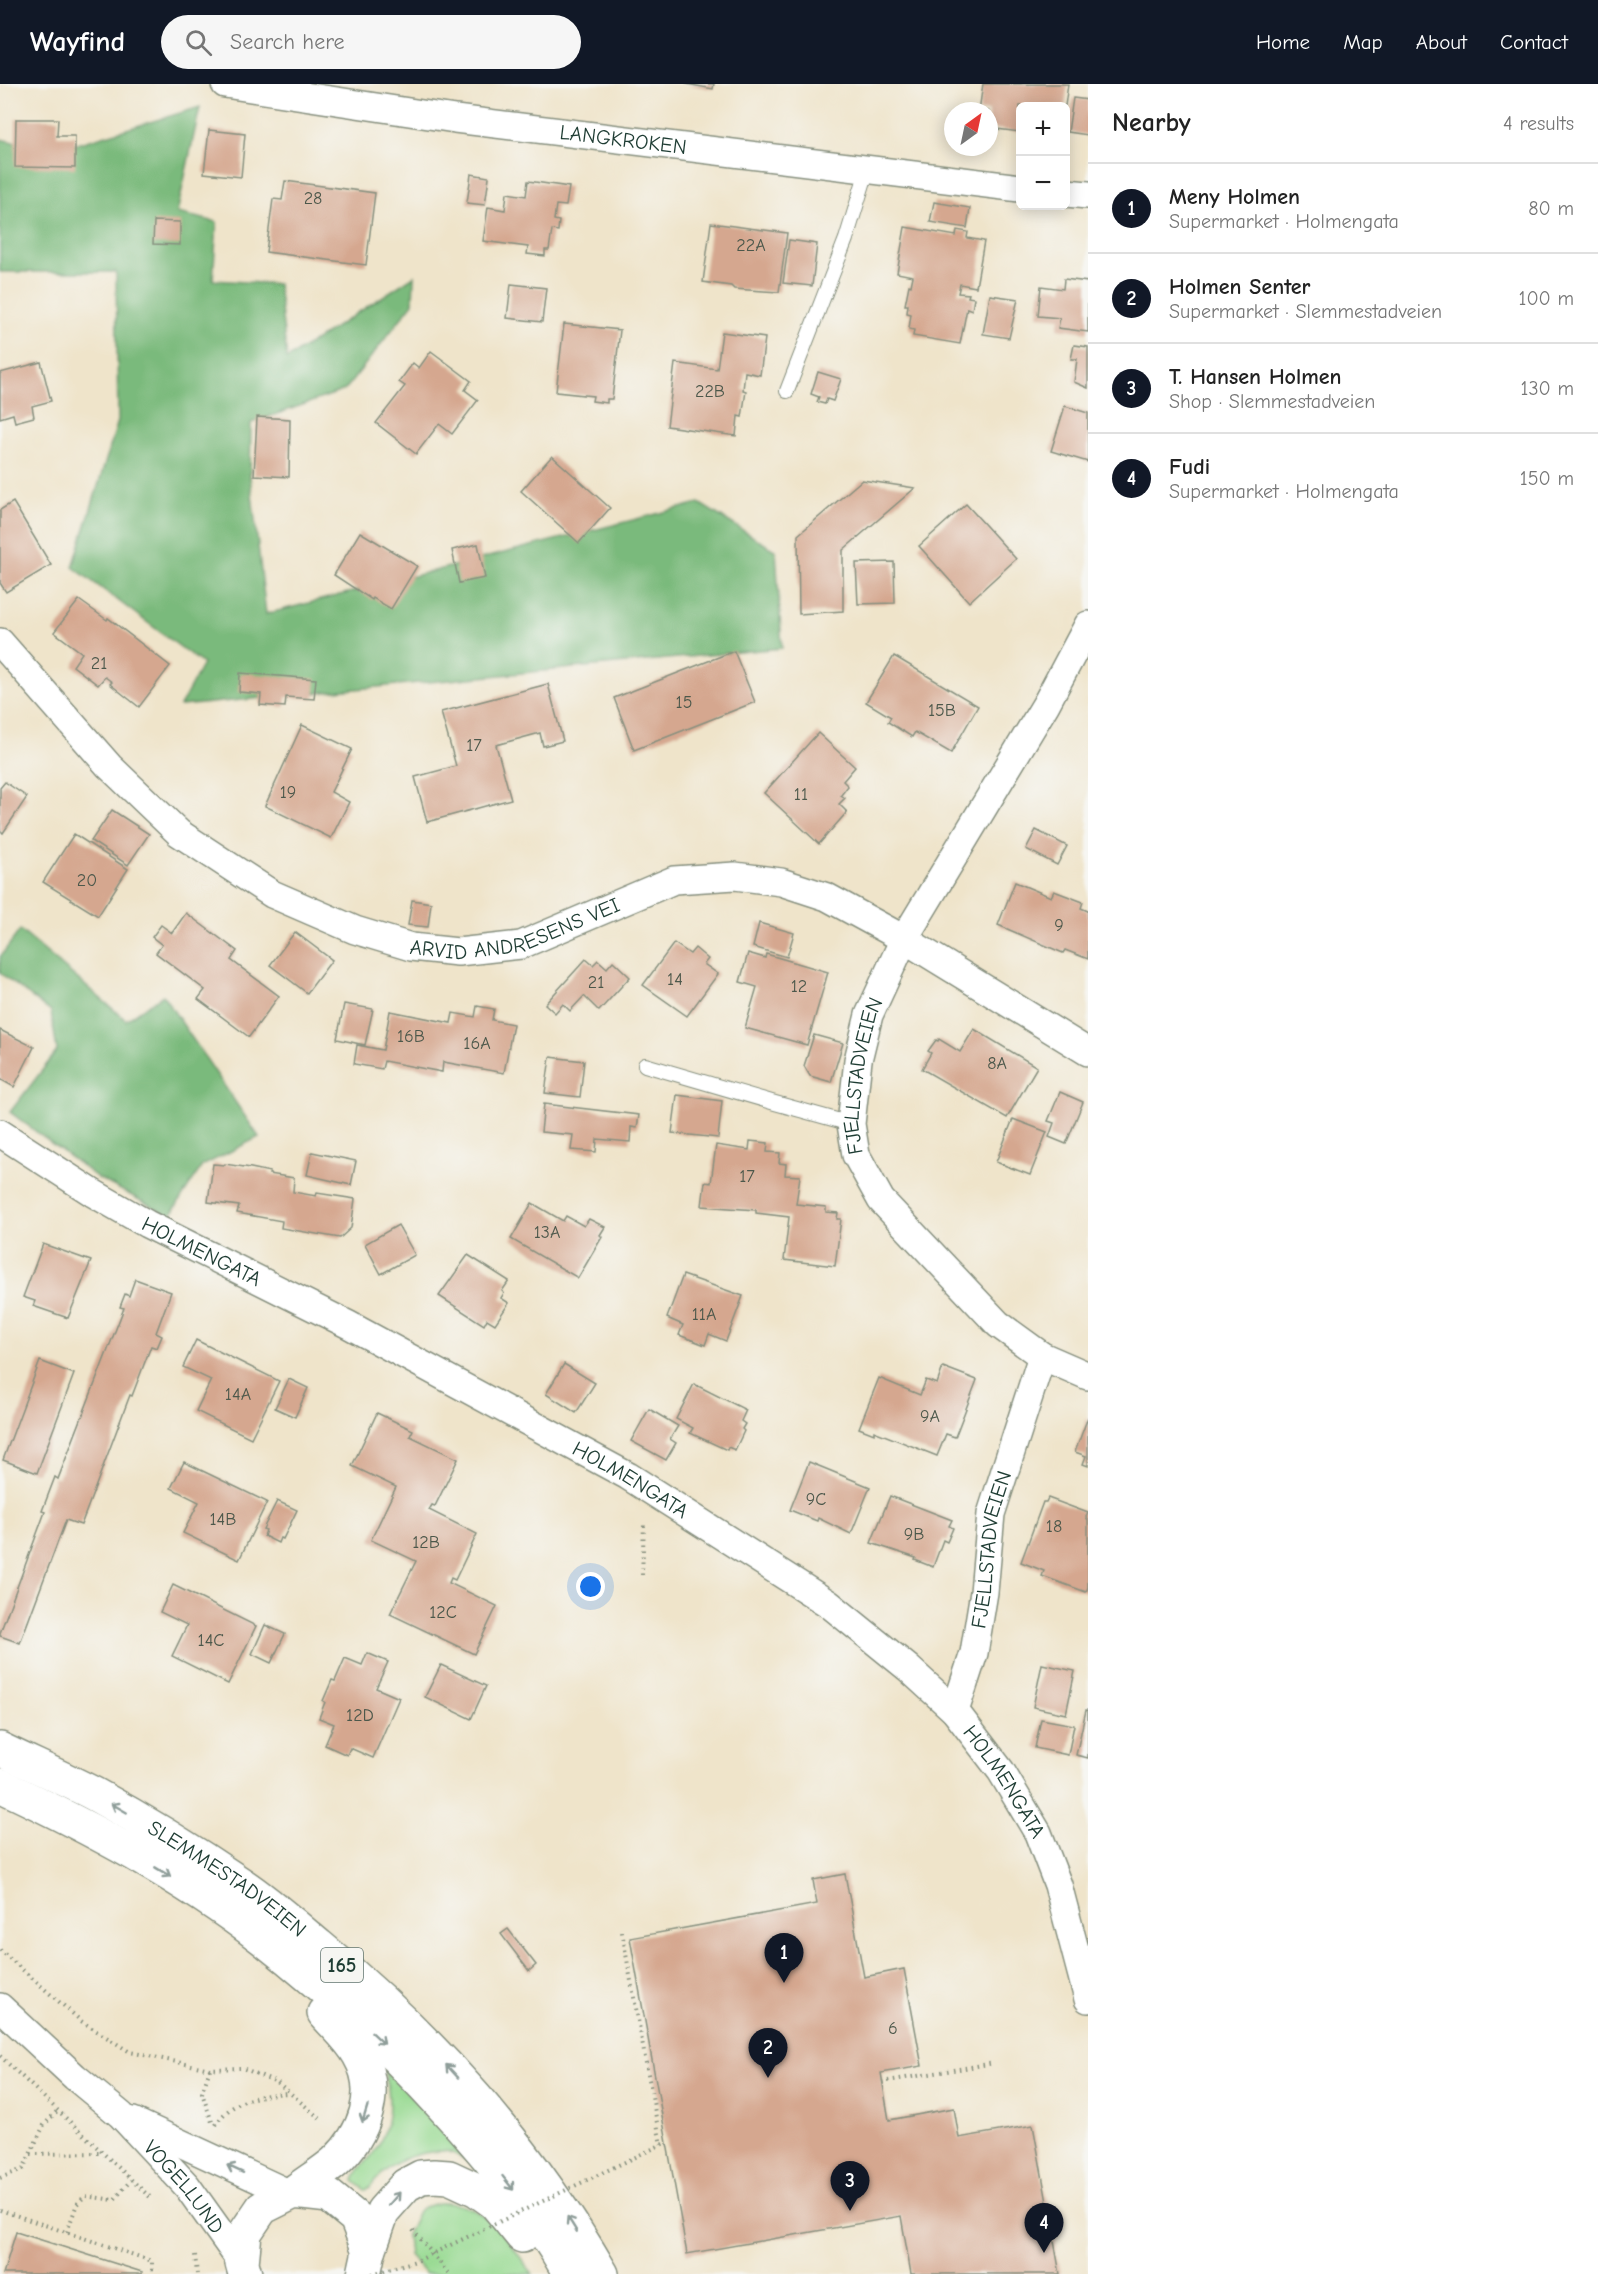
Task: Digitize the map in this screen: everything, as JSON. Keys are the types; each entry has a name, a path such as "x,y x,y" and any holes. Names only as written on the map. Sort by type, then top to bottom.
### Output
{"main road":[{"name":"SLEMMESTADVEIEN","path":"0,1749 94,1794 180,1845 243,1885 343,1966 399,2015 486,2107 561,2208 602,2274"},
{"name":"SLEMMESTADVEIEN","path":"0,1785 114,1842 183,1884 260,1936 303,1971 401,2060 481,2148 519,2196 570,2274"},
{"name":"165","path":"291,2193 334,2162 351,2144 364,2119 369,2102 370,2081 366,2069 352,2044 325,2014 303,1971"},
{"path":"373,2266 384,2211 406,2185 421,2177 449,2177 477,2190 495,2203 548,2274"},
{"path":"243,2270 245,2233 262,2208 291,2193 329,2196 357,2218 373,2266"}],"street":[{"name":"LANGKROKEN","path":"225,84 455,119 1016,188"},
{"path":"1070,193 1088,195"},
{"name":"FJELLSTADVEIEN","path":"955,1711 974,1653 984,1592 991,1514 1042,1356 998,1324 881,1200 856,1155 851,1124 858,1060 869,1015 904,939 1046,704 1088,626"},
{"name":"ARVID ANDRESENS VEI","path":"0,642 109,766 179,833 272,894 355,930 411,947 458,952 521,945 674,880 735,876 781,882 827,897 904,939 1088,1052"},
{"name":"HOLMENGATA","path":"0,1133 93,1193 147,1224 349,1324 618,1471 829,1604 908,1668 955,1711 1001,1771 1038,1833 1058,1885 1088,1999"},
{"path":"1042,1356 1088,1376"},
{"name":"VOGELLUND","path":"0,2007 75,2077 121,2115 187,2186 243,2270"},
{"name":"VOGELLUND","path":"121,2115 291,2193"}],"lane":[{"path":"787,391 846,239 867,171"},
{"path":"645,1065 851,1124"}],"path":[{"path":"642,1575 648,1489"},
{"path":"622,1932 661,2145"},
{"path":"0,1950 81,2021 130,2052 210,2069 242,2068 277,2082 326,2124"},
{"path":"0,2056 158,2204"},
{"path":"882,2082 994,2063"},
{"path":"210,2069 202,2093 214,2129 219,2120 240,2102 258,2096 289,2093"},
{"path":"0,2178 22,2169 44,2125 57,2111"},
{"path":"373,2266 419,2260 667,2142"},
{"path":"31,2154 101,2152"},
{"path":"67,2232 77,2204 85,2196 114,2200 131,2180"},
{"path":"0,2210 152,2261 152,2274"},
{"path":"410,2228 449,2274"},
{"path":"191,2247 196,2257 197,2274"}],"green space":[{"path":"200,107 177,213 217,222 213,280 278,284 287,359 414,276 413,303 345,390 251,423 250,477 266,614 699,503 776,551 782,648 180,706 203,664 73,567 118,421 116,272 0,272 0,139 53,151"},
{"path":"20,930 126,1020 163,995 259,1137 202,1166 170,1216 98,1178 10,1112 57,1051 51,1012 0,973 0,957"},
{"path":"382,2065 470,2156 467,2160 443,2151 421,2154 396,2163 369,2189 365,2190 354,2181 359,2170 379,2145 387,2123 389,2099"},
{"path":"438,2203 470,2208 483,2215 514,2248 532,2274 425,2274 409,2255 407,2235 418,2211"}],"building":[{"path":"686,84 714,84 713,89"},
{"path":"983,84 1068,84 1066,102 1016,102 1016,131 998,129 998,102 980,102"},
{"path":"1073,98 1088,100 1088,135 1070,132"},
{"path":"16,119 58,119 57,136 75,136 75,168 15,167"},
{"path":"209,130 245,134 241,177 204,173"},
{"path":"471,174 489,177 485,205 467,203"},
{"path":"285,181 375,193 366,265 266,252 273,199 282,200"},
{"path":"528,181 569,187 566,206 556,205 554,220 559,221 558,231 552,230 549,250 545,250 545,256 527,254 528,247 483,241 488,207 505,210 507,193 526,196"},
{"path":"934,202 970,208 967,228 930,222"},
{"path":"154,221 180,222 180,245 153,244"},
{"path":"711,223 787,233 779,292 734,289 731,286 703,282"},
{"path":"905,227 956,236 957,230 968,232 967,238 984,241 976,287 960,284 958,293 969,294 968,297 974,298 972,310 967,308 960,344 913,336 914,330 909,329 911,314 907,313 908,305 905,305 913,276 897,273"},
{"path":"789,240 817,244 812,286 783,283"},
{"path":"1064,279 1088,282 1088,332 1058,328 1060,318 1038,316 1041,286 1063,289"},
{"path":"511,284 546,288 542,322 507,318"},
{"path":"990,295 1018,299 1009,338 983,334"},
{"path":"564,324 620,330 612,399 607,399 607,403 592,401 593,396 556,392"},
{"path":"722,332 765,338 760,375 745,372 743,390 746,391 742,417 738,416 736,436 667,426 675,363 717,369"},
{"path":"1074,345 1088,347 1088,388 1074,382 1077,359 1071,359"},
{"path":"431,351 471,381 465,390 478,400 452,434 439,424 416,454 376,423 405,386 399,382 413,363 419,368"},
{"path":"41,362 51,401 32,406 34,417 15,422 13,414 0,418 0,373"},
{"path":"818,372 841,379 833,401 827,399 825,404 817,402 819,397 811,394"},
{"path":"1065,406 1088,413 1088,462 1051,451"},
{"path":"257,417 290,419 289,477 254,475"},
{"path":"552,456 610,508 579,543 521,491"},
{"path":"862,480 915,488 843,550 843,611 799,614 798,535"},
{"path":"13,502 51,565 6,592 0,583 0,510"},
{"path":"966,504 1016,559 969,602 919,546"},
{"path":"360,532 417,566 391,609 373,598 372,600 334,575"},
{"path":"478,544 485,578 459,583 452,550"},
{"path":"894,562 895,603 858,604 856,563"},
{"path":"79,600 107,620 108,618 170,666 139,707 110,684 112,682 105,677 98,685 73,666 82,653 54,632"},
{"path":"734,651 755,702 634,750 614,698"},
{"path":"894,656 978,706 951,753 915,732 912,737 888,722 891,717 866,702"},
{"path":"240,673 316,679 314,699 286,697 285,707 260,705 261,694 239,692"},
{"path":"548,684 563,741 543,746 540,733 496,745 511,799 427,822 415,777 456,766 441,712"},
{"path":"302,725 352,749 331,792 349,802 331,838 265,806"},
{"path":"818,733 855,767 843,781 848,786 841,795 845,798 839,804 847,812 819,844 764,793"},
{"path":"5,782 27,797 3,833 0,830 0,788"},
{"path":"112,810 149,834 128,865 91,841"},
{"path":"1036,830 1067,846 1057,865 1026,849"},
{"path":"74,834 128,869 98,916 43,882"},
{"path":"1015,882 1051,897 1054,891 1083,902 1081,908 1088,911 1088,959 1065,950 1063,953 998,925"},
{"path":"412,900 431,903 428,927 408,925"},
{"path":"186,913 237,951 231,960 279,996 249,1037 198,999 205,990 156,953 162,945 152,937 161,925 172,933"},
{"path":"759,923 794,933 787,957 753,947"},
{"path":"295,932 332,960 307,993 270,965"},
{"path":"674,943 690,954 695,948 708,959 704,964 718,974 687,1016 643,985"},
{"path":"748,953 765,958 766,954 828,972 807,1045 745,1028 757,987 740,982"},
{"path":"586,959 593,965 598,960 607,968 613,961 630,977 599,1011 584,996 570,1011 563,1004 555,1013 545,1004"},
{"path":"344,1004 373,1009 365,1045 337,1039"},
{"path":"477,1006 494,1009 492,1020 513,1024 504,1073 443,1062 442,1072 384,1061 382,1069 354,1064 357,1045 383,1050 390,1011 451,1023 453,1013 475,1017"},
{"path":"974,1029 1037,1067 1007,1118 922,1069 931,1053 928,1051 936,1040 939,1039 960,1052"},
{"path":"0,1030 34,1047 14,1087 0,1079"},
{"path":"814,1035 843,1043 831,1082 810,1076 804,1066"},
{"path":"550,1057 584,1061 580,1097 545,1093"},
{"path":"1060,1092 1083,1102 1066,1144 1049,1137 1054,1123 1048,1121"},
{"path":"677,1095 722,1101 718,1138 672,1133"},
{"path":"544,1104 639,1115 637,1128 631,1127 630,1142 597,1139 596,1152 571,1150 573,1135 541,1132"},
{"path":"1013,1119 1047,1132 1030,1175 996,1162"},
{"path":"750,1141 768,1143 767,1152 780,1153 779,1163 786,1164 785,1175 800,1176 796,1204 826,1207 826,1212 838,1213 837,1219 841,1219 835,1266 784,1260 789,1217 756,1213 756,1210 702,1206 705,1182 711,1183 716,1145 749,1150"},
{"path":"312,1152 356,1161 351,1185 307,1175"},
{"path":"213,1164 251,1168 294,1178 293,1192 355,1199 351,1228 340,1238 281,1228 282,1221 237,1213 239,1206 208,1202"},
{"path":"532,1203 563,1221 566,1216 584,1226 589,1219 605,1227 600,1235 602,1237 578,1278 511,1239"},
{"path":"398,1225 415,1255 381,1274 365,1244"},
{"path":"43,1244 91,1261 68,1318 33,1306 35,1301 23,1297"},
{"path":"468,1255 509,1281 502,1291 504,1293 501,1298 509,1303 495,1324 487,1319 484,1325 439,1296"},
{"path":"683,1275 743,1296 726,1341 709,1334 705,1345 679,1335 683,1325 667,1318"},
{"path":"135,1279 171,1292 156,1333 162,1336 157,1348 151,1346 132,1396 130,1395 81,1525 66,1520 20,1643 0,1636 0,1633 45,1512 42,1511 55,1477 58,1479 124,1308 120,1307 125,1294 129,1296"},
{"path":"196,1340 279,1381 251,1438 196,1411 211,1380 183,1367"},
{"path":"40,1361 74,1374 37,1473 3,1460"},
{"path":"564,1364 595,1383 576,1413 546,1394"},
{"path":"943,1367 977,1380 955,1437 946,1434 937,1456 874,1431 874,1434 859,1428 879,1378 920,1395 926,1380 937,1384"},
{"path":"289,1379 308,1388 295,1417 275,1408"},
{"path":"694,1384 746,1410 741,1421 745,1424 742,1429 744,1431 735,1450 728,1447 727,1450 690,1433 693,1428 676,1419"},
{"path":"649,1409 678,1426 670,1439 676,1443 666,1460 631,1441"},
{"path":"377,1413 413,1430 410,1436 458,1459 435,1506 432,1505 429,1510 477,1534 455,1580 451,1578 449,1583 497,1606 474,1654 390,1614 416,1561 371,1540 396,1487 352,1466"},
{"path":"1088,1417 1088,1466 1083,1464 1086,1456 1075,1452"},
{"path":"184,1462 267,1502 239,1560 183,1533 199,1502 171,1488"},
{"path":"809,1462 870,1487 851,1534 818,1518 817,1521 790,1510"},
{"path":"890,1496 952,1520 949,1526 953,1528 947,1542 943,1540 933,1567 915,1560 916,1558 871,1543"},
{"path":"1048,1498 1088,1513 1086,1517 1088,1520 1088,1587 1086,1592 1042,1576 1044,1571 1021,1562 1043,1502 1046,1502"},
{"path":"277,1501 297,1510 283,1539 280,1538 278,1543 264,1536 266,1530 263,1529"},
{"path":"173,1585 256,1626 228,1684 172,1656 187,1625 160,1612"},
{"path":"265,1625 285,1634 271,1663 252,1654"},
{"path":"367,1653 388,1662 376,1688 399,1698 373,1758 350,1748 347,1755 325,1745 334,1724 319,1718 332,1680 335,1681 345,1658 362,1665"},
{"path":"1042,1664 1075,1671 1066,1714 1033,1707"},
{"path":"441,1665 486,1686 471,1719 425,1697"},
{"path":"1086,1710 1088,1711 1088,1758 1076,1755"},
{"path":"1041,1719 1074,1725 1068,1755 1035,1748"},
{"path":"845,1874 864,1977 904,1969 922,2066 881,2073 889,2120 954,2108 959,2138 1033,2125 1060,2274 911,2274 901,2216 687,2254 630,1938 817,1904 813,1880"},
{"path":"508,1929 536,1965 529,1971 501,1934"},
{"path":"16,2232 142,2272 141,2274 3,2274"}],"place":[{"name":"Meny Holmen","path":"784,1983"},
{"name":"Holmen Senter","path":"768,2078"},
{"name":"T. Hansen Holmen","path":"850,2211"},
{"name":"Fudi","path":"1044,2253"}]}
